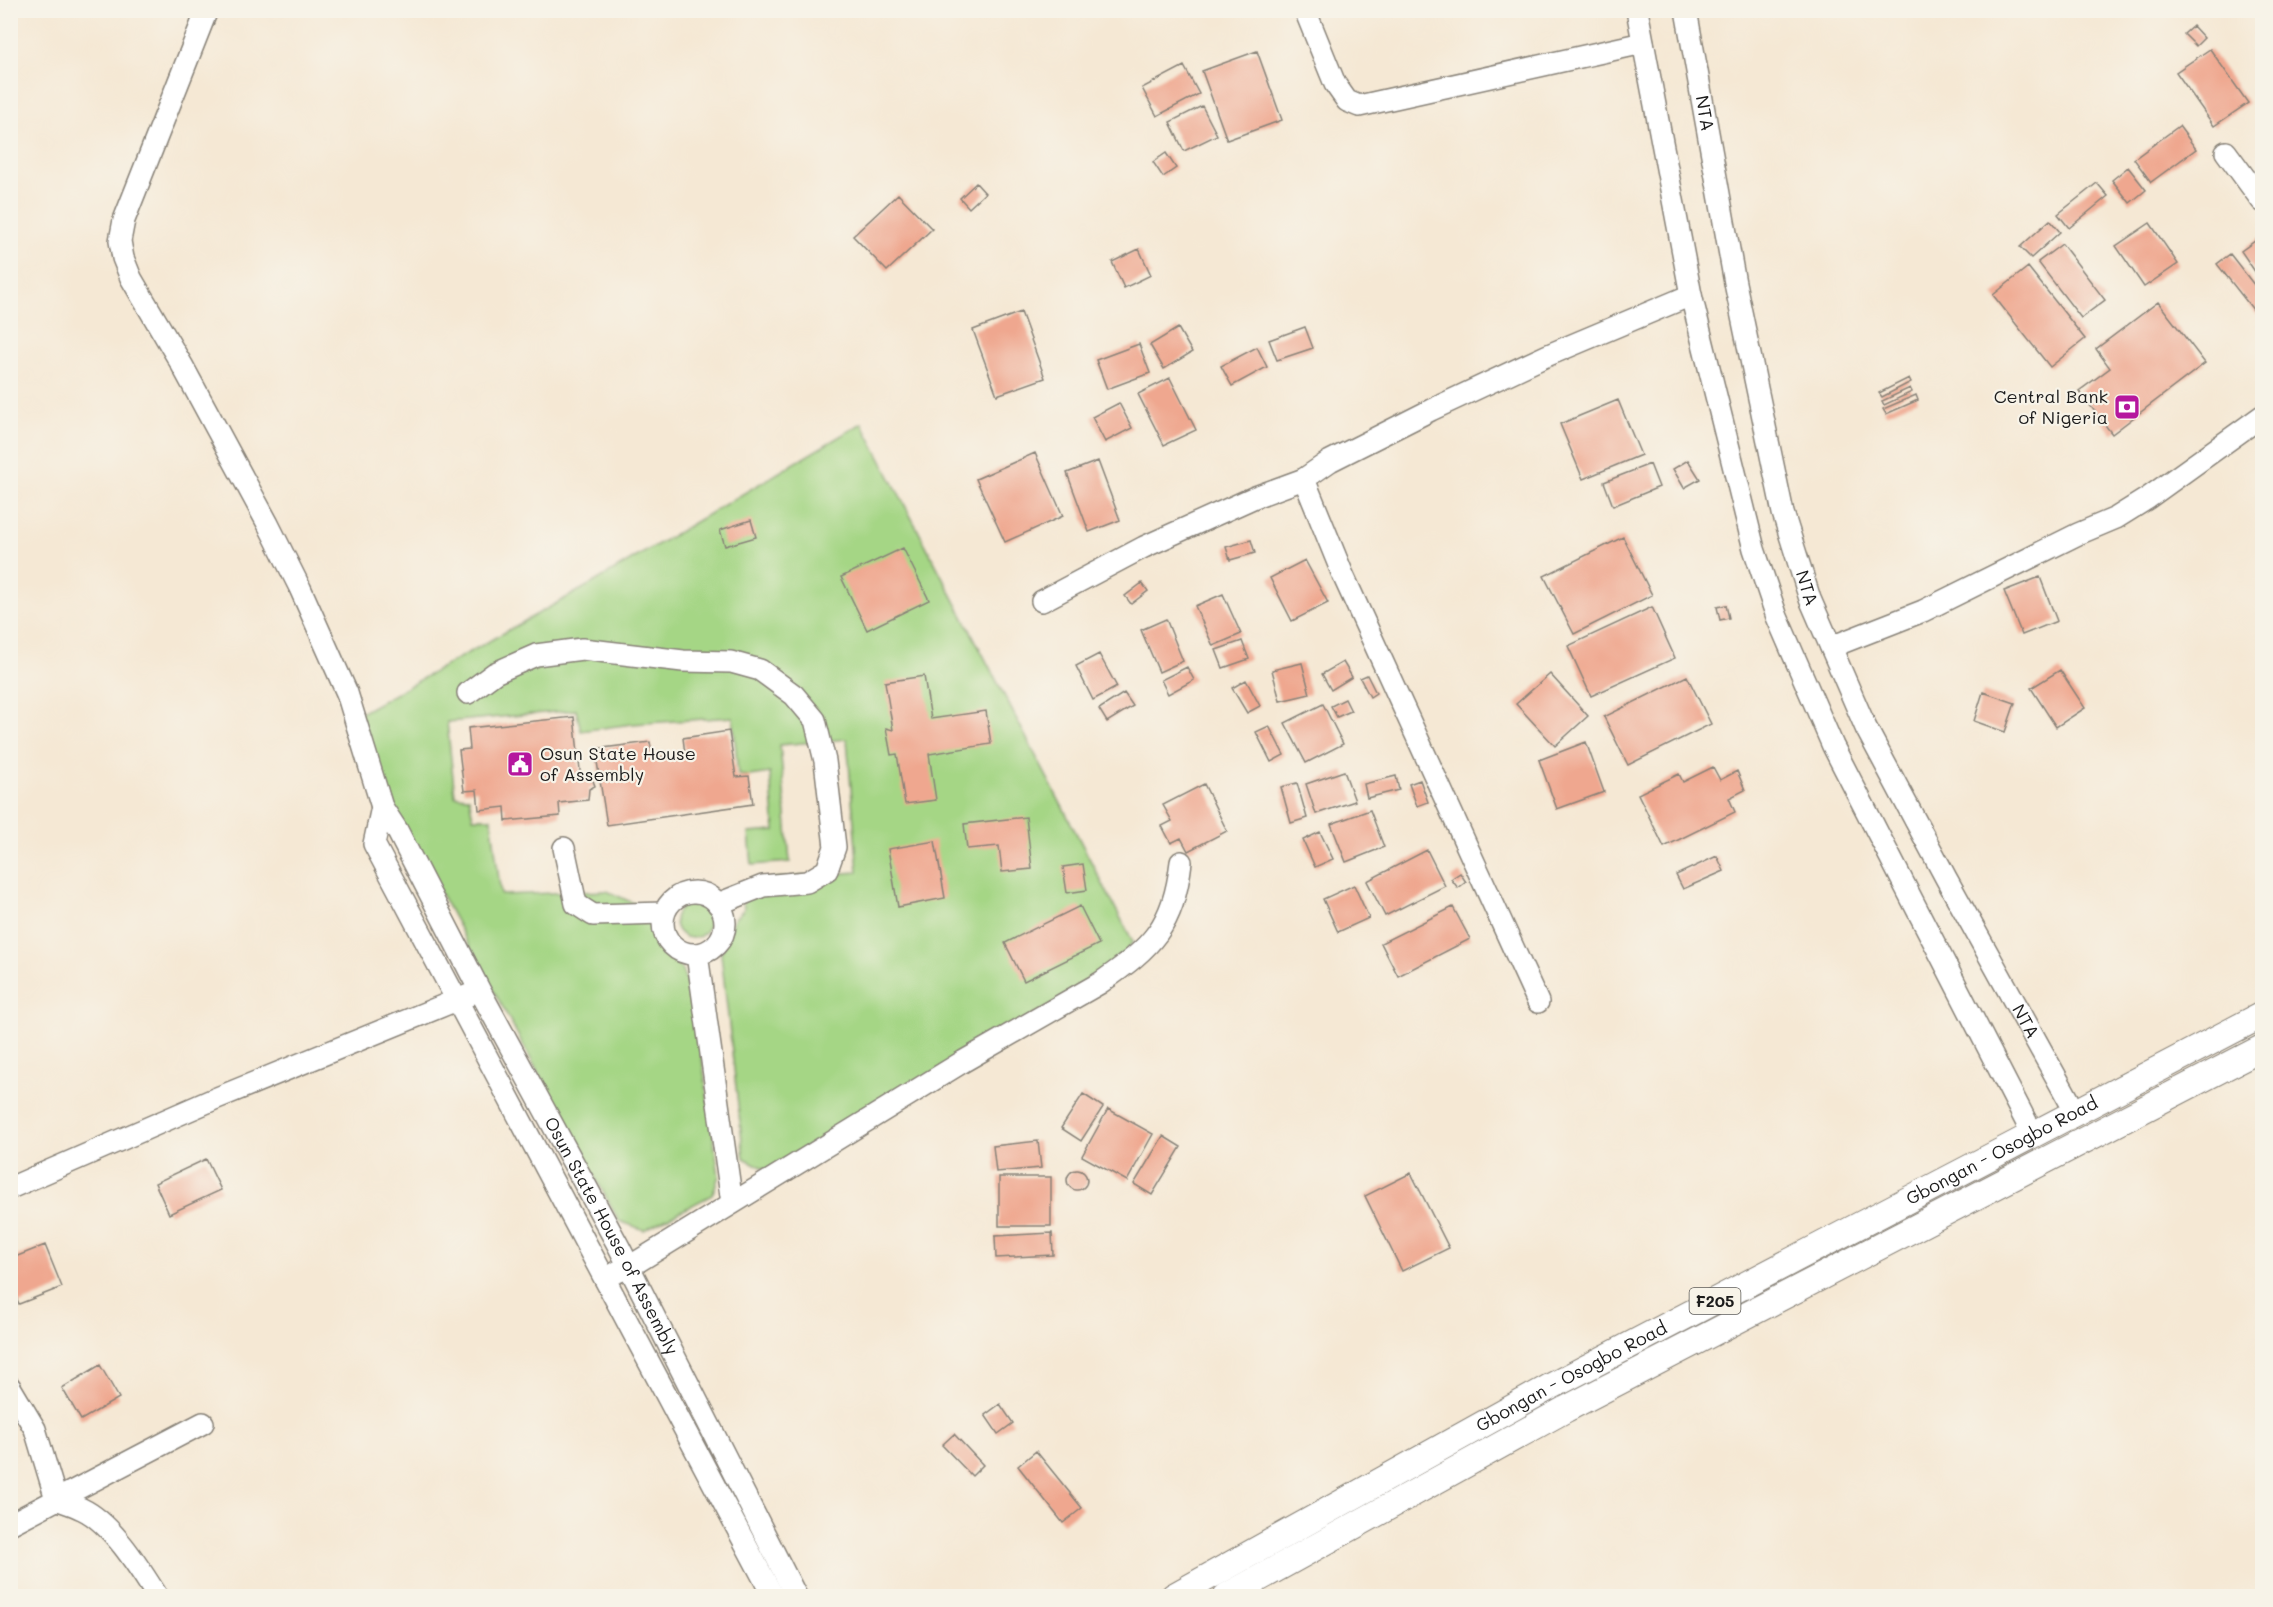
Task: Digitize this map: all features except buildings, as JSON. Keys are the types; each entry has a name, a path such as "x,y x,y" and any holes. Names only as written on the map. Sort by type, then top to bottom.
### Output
{"main road":[{"name":"Gbongan - Osogbo Road","path":"1174,1596 1548,1388 2262,1015"},
{"name":"Gbongan - Osogbo Road","path":"1227,1596 1566,1409 2262,1048"}],"street":[{"path":"207,10 124,220 120,241 123,258 131,278 182,365 300,588 347,693 382,807"},
{"path":"1305,10 1335,84 1347,101 1359,106 1643,43"},
{"path":"1636,10 1691,296 1754,549 1777,618 1833,746 2033,1135"},
{"name":"NTA","path":"1686,10 1735,283 1783,513 1810,599 1866,728 2076,1113"},
{"path":"2226,152 2262,201"},
{"path":"1042,601 1144,547 1256,497 1304,479 1330,461 1545,356 1691,296"},
{"path":"1831,647 1923,611 2116,518 2148,498 2262,416"},
{"path":"1304,479 1343,575 1538,1002"},
{"path":"468,693 495,673 536,655 582,649 683,661 730,662 760,670 794,695 815,720 825,761 835,847 827,870 807,882 763,886 718,904"},
{"name":"Osun State House of Assembly","path":"382,807 397,830 480,991 629,1267 796,1596"},
{"name":"Osun State House of Assembly","path":"382,807 374,844 773,1596"},
{"path":"564,848 576,903 583,910 592,915 664,913"},
{"path":"604,1277 629,1267 964,1061 1100,983 1142,951 1164,926 1177,886 1181,861"},
{"path":"687,893 707,895 718,904 724,918 724,928 715,946 697,954 687,953 670,943 663,923 664,913 677,897 687,893"},
{"path":"697,954 732,1203"},
{"path":"10,1188 142,1130 480,991"},
{"path":"10,1387 35,1429 56,1499"},
{"path":"10,1524 203,1423"},
{"path":"56,1499 84,1510 114,1534 157,1596"}],"green space":[{"path":"862,423 1133,942 1110,971 767,1170 744,1158 721,954 734,919 744,909 742,894 769,879 858,872 847,739 780,745 790,862 752,865 749,833 775,831 770,773 738,775 733,717 632,724 581,731 576,710 447,722 455,796 469,797 473,818 491,818 501,895 607,891 642,907 659,930 666,949 682,970 694,1003 719,1176 712,1195 644,1230 619,1221 404,826 392,816 357,715 591,584"},
{"path":"692,904 704,909 709,921 704,933 692,938 680,933 675,921 680,909"}],"place":[{"name":"Central Bank of Nigeria","path":"2127,407"},
{"name":"Osun State House of Assembly","path":"520,764"}]}
